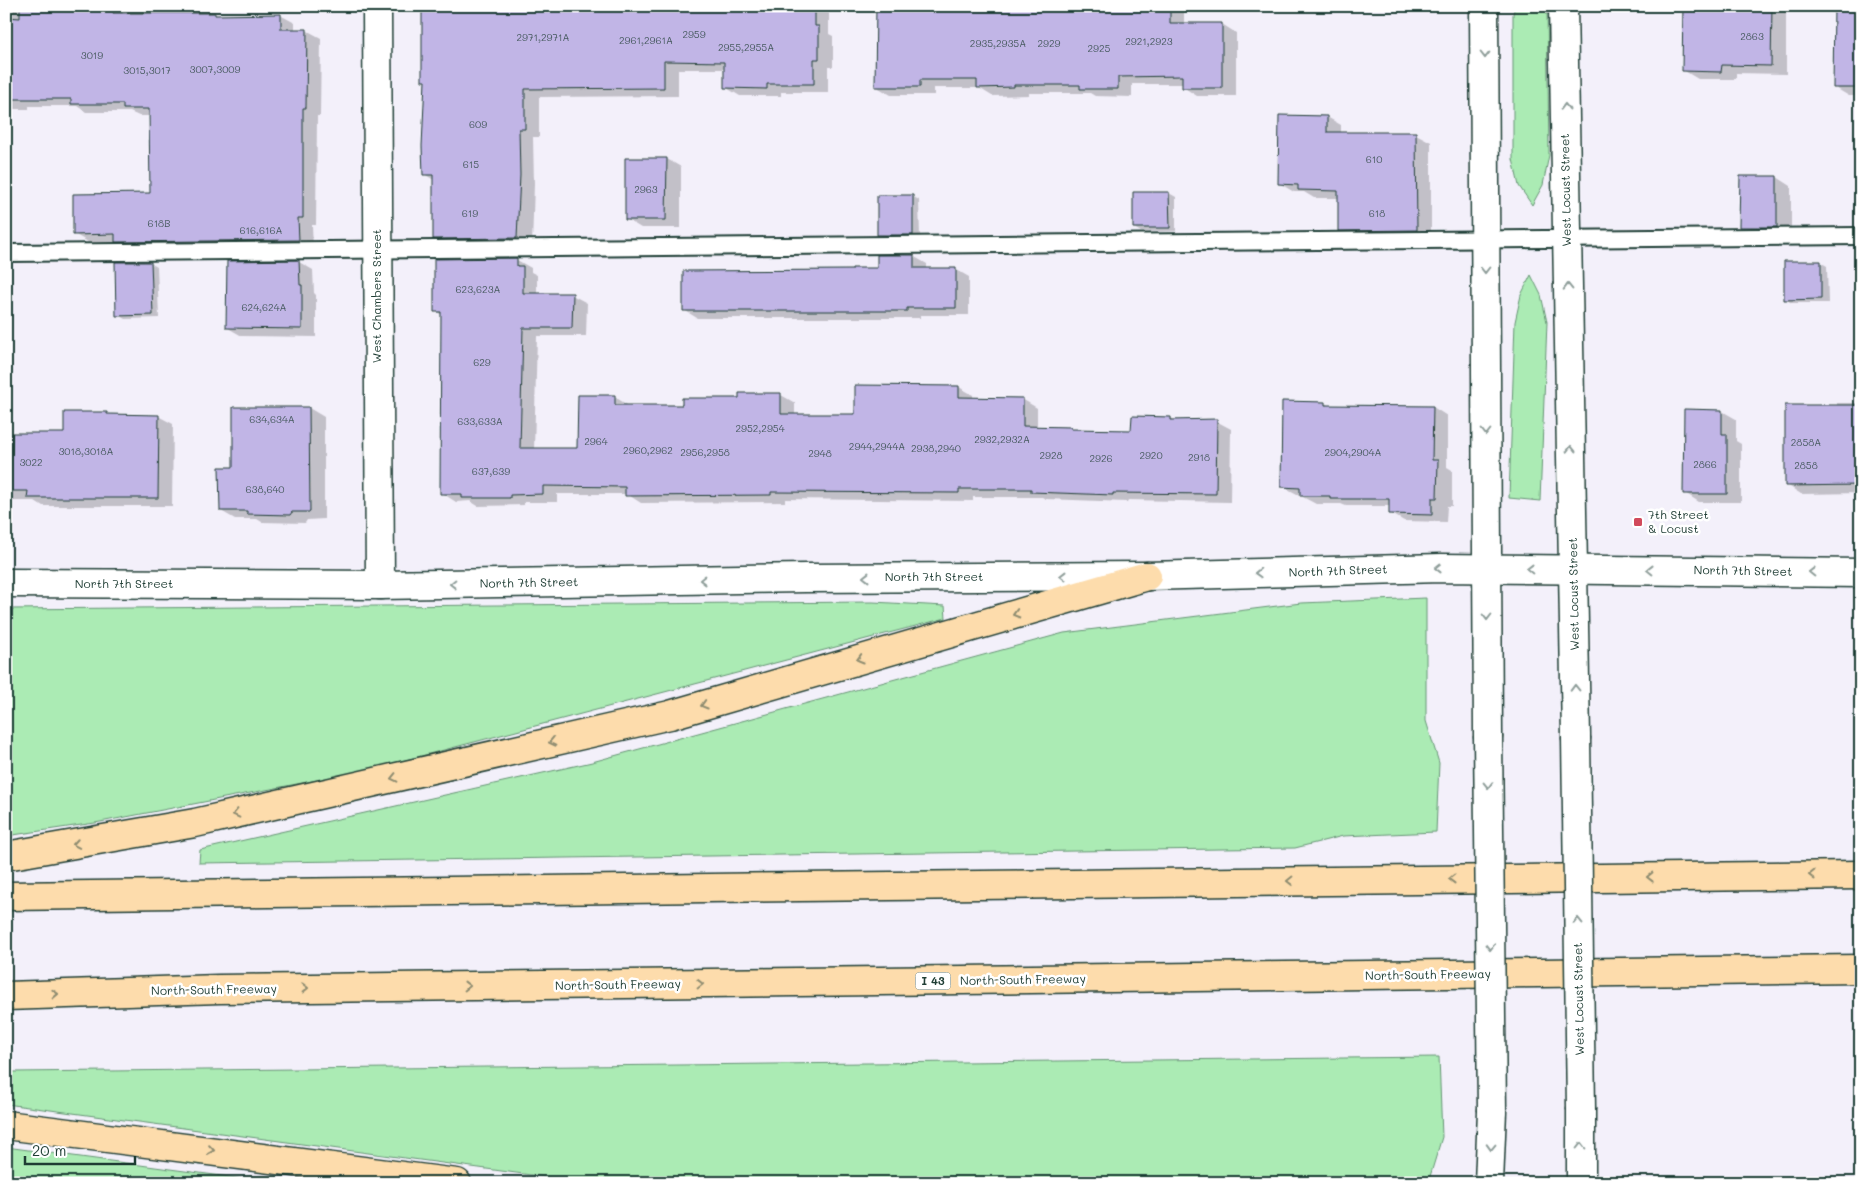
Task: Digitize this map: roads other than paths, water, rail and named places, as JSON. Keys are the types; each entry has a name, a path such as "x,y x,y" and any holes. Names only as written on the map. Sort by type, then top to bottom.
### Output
{"highway":[{"path":"6,856 195,823 670,715 1147,576"},
{"path":"6,896 1861,874"},
{"name":"North-South Freeway","path":"6,996 219,989 1861,969"},
{"path":"6,1125 456,1183"}],"street":[{"name":"West Chambers Street","path":"377,6 380,585"},
{"path":"1484,6 1492,1111 1489,1183"},
{"name":"West Locust Street","path":"1563,6 1576,737 1581,1183"},
{"name":"North 7th Street","path":"6,583 380,585 815,578 1147,576 1441,568 1861,573"}],"lane":[{"path":"6,253 377,248 1861,236"}],"place":[{"name":"7th Street & Locust","path":"1638,522"}]}
